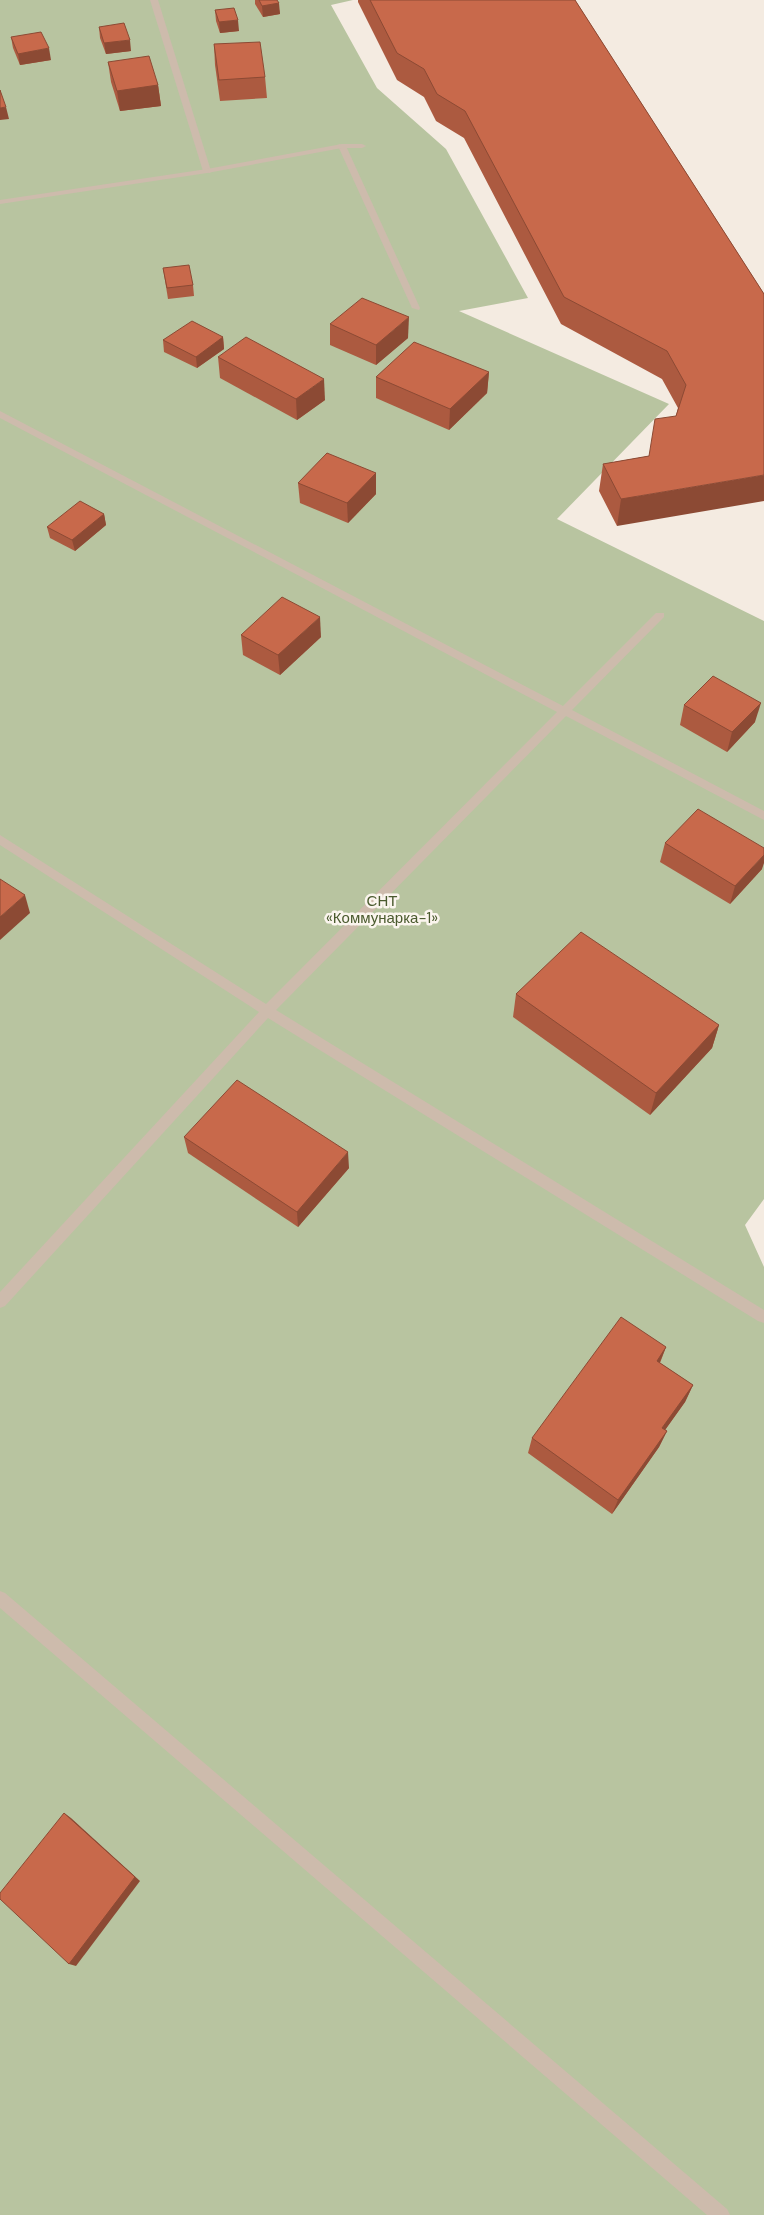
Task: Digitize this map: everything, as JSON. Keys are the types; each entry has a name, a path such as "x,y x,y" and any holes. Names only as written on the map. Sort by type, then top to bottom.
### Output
{"street":[{"path":"154,0 207,170"},
{"path":"342,146 416,308"},
{"path":"0,202 207,170 342,146 362,146"},
{"path":"0,414 764,816"},
{"path":"0,1302 267,1011 660,615"},
{"path":"0,839 267,1011 763,1317"},
{"path":"0,1598 721,2215"}],"green space":[{"name":"СНТ «Коммунарка-1»","path":"0,0 353,0 331,5 377,88 446,149 528,298 459,311 669,404 557,519 764,621 764,1199 745,1225 764,1267 764,2215 0,2215"}],"building":[{"path":"259,0 277,0 279,3 262,6"},
{"path":"370,0 575,0 764,294 764,475 621,499 603,464 649,456 655,419 676,416 686,385 667,351 564,297 465,111 437,94 424,69 397,53"},
{"path":"234,8 238,20 219,22 215,10"},
{"path":"124,23 130,40 104,43 99,27"},
{"path":"41,32 49,48 18,54 11,37"},
{"path":"260,42 265,77 219,80 214,44"},
{"path":"149,56 158,85 117,91 108,62"},
{"path":"0,90 6,107 0,108"},
{"path":"189,265 193,285 167,288 163,268"},
{"path":"362,298 409,317 376,345 330,324"},
{"path":"192,321 223,337 196,357 163,340"},
{"path":"246,337 324,379 296,399 218,357"},
{"path":"414,342 489,372 450,409 376,377"},
{"path":"327,453 376,473 347,503 298,483"},
{"path":"80,501 104,514 72,540 47,527"},
{"path":"282,597 320,617 278,655 241,635"},
{"path":"713,676 761,703 732,732 684,705"},
{"path":"698,809 764,848 764,855 735,886 665,843"},
{"path":"0,879 25,895 0,917"},
{"path":"581,932 719,1025 656,1093 516,994"},
{"path":"237,1080 348,1152 297,1212 184,1137"},
{"path":"621,1317 666,1347 657,1361 693,1385 662,1428 667,1431 618,1500 532,1438"},
{"path":"64,1813 135,1877 69,1964 0,1899 0,1893"}]}
